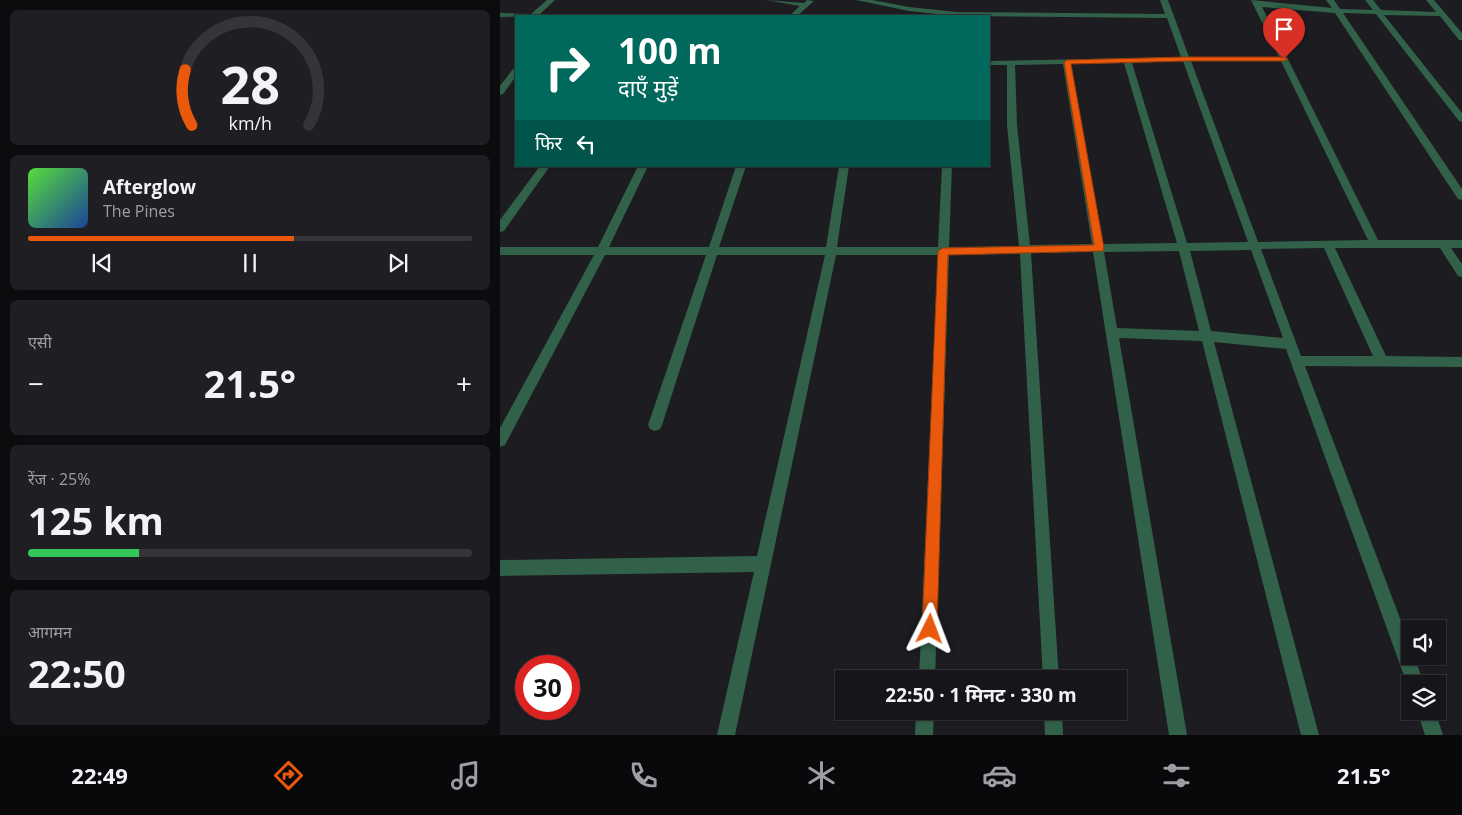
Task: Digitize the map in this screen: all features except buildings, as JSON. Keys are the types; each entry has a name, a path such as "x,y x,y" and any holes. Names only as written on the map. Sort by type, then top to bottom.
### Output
{"street":[{"path":"534,15 551,0"},
{"path":"770,0 809,3"},
{"path":"860,0 910,10 956,14 1170,16"},
{"path":"1164,0 1253,246 1413,675"},
{"path":"1330,0 1462,197"},
{"path":"1369,0 1462,119"},
{"path":"1430,0 1462,38"},
{"path":"1256,2 1338,11 1442,14"},
{"path":"1256,2 1375,244"},
{"path":"794,15 809,3"},
{"path":"500,15 515,15"},
{"path":"990,63 1284,59"},
{"path":"1127,60 1207,336 1310,735"},
{"path":"1067,62 1178,735"},
{"path":"1011,63 1012,125 1025,250 1050,670"},
{"path":"500,92 515,72"},
{"path":"500,228 543,167"},
{"path":"500,441 602,250 643,167"},
{"path":"656,425 741,167"},
{"path":"726,735 831,251 844,167"},
{"path":"927,670 947,167"},
{"path":"1328,244 1382,362"},
{"path":"500,251 943,251 1328,244 1462,244"},
{"path":"1443,244 1462,273"},
{"path":"1113,333 1207,336 1290,344"},
{"path":"1297,362 1462,362"},
{"path":"500,568 762,564"},
{"path":"924,735 925,720"},
{"path":"1053,720 1054,735"},
{"path":"1429,720 1434,735"}],"route":[{"path":"930,629 943,251 1099,248 1067,62 1284,59"}]}
